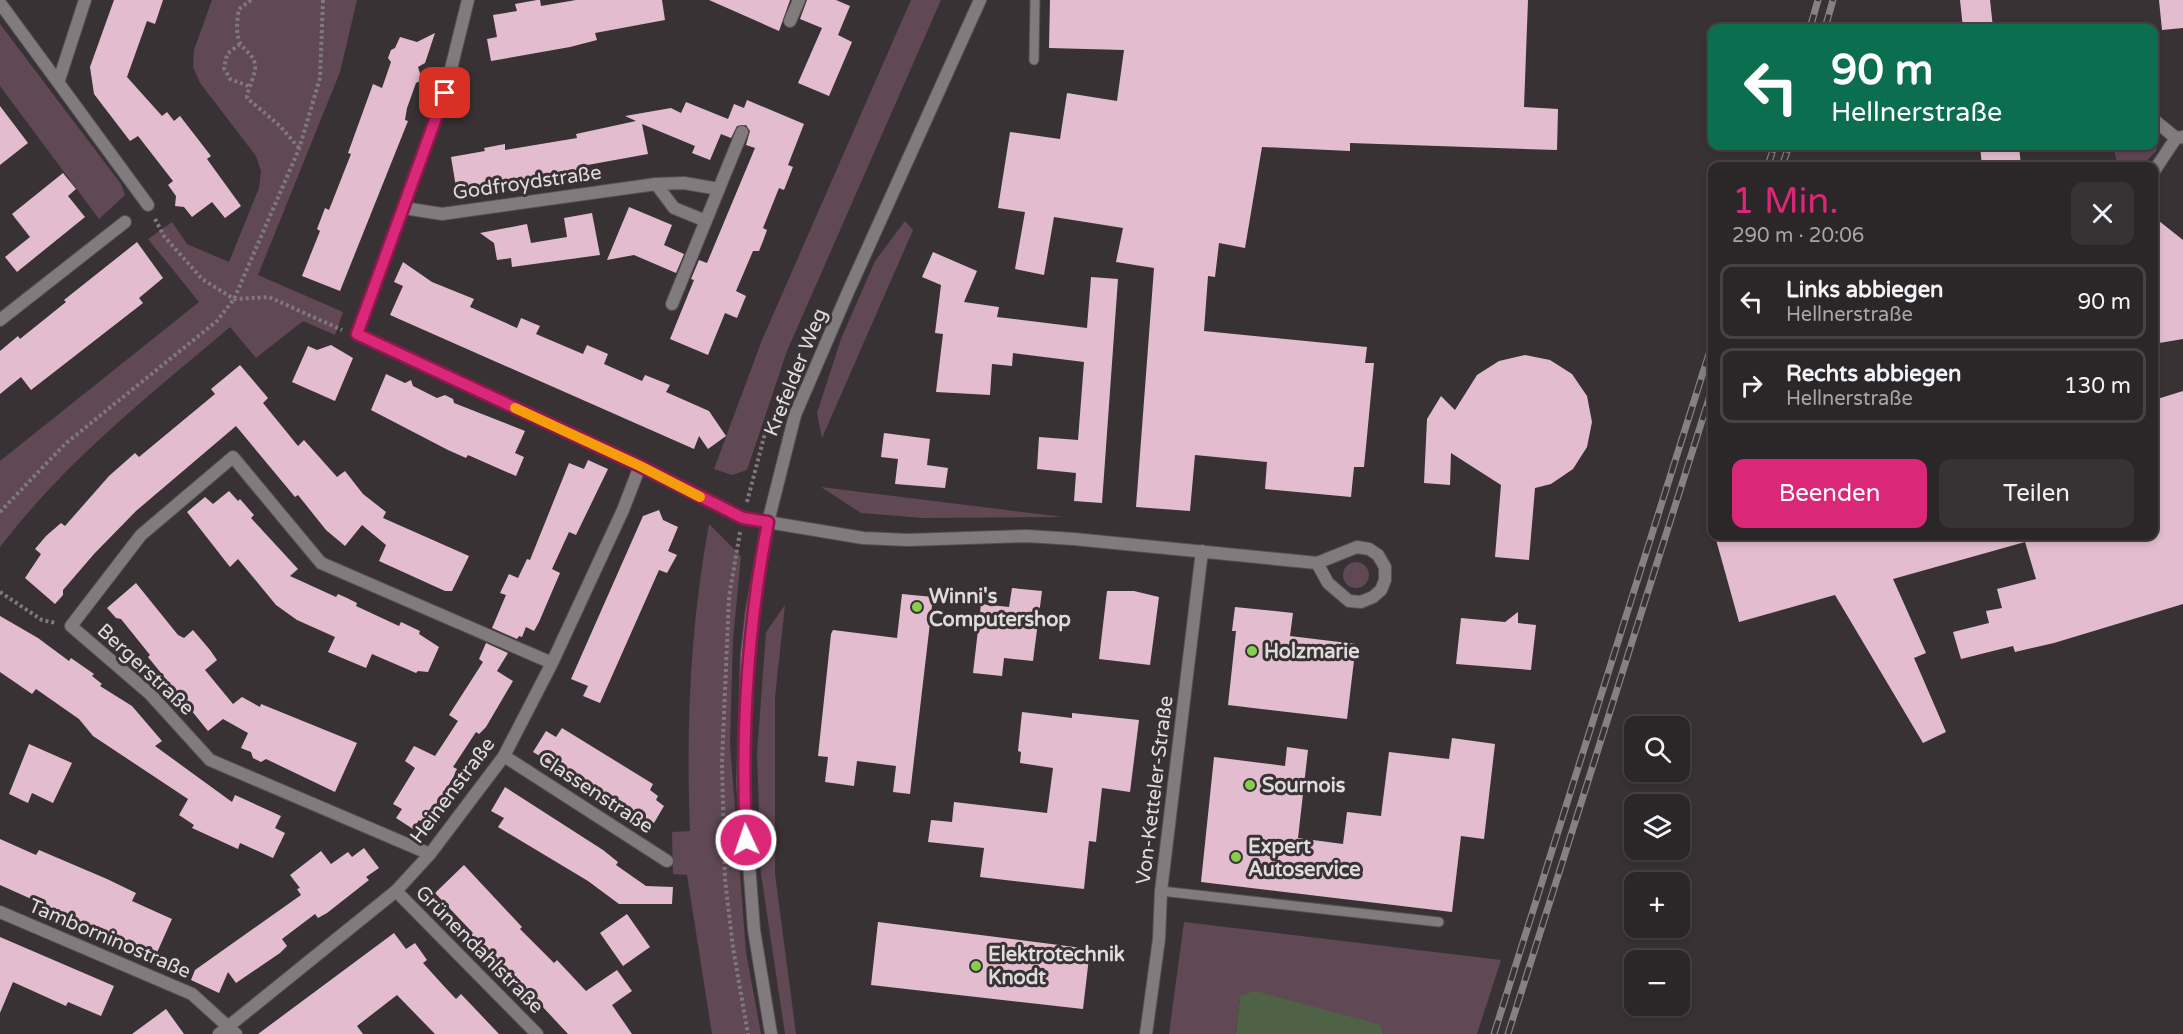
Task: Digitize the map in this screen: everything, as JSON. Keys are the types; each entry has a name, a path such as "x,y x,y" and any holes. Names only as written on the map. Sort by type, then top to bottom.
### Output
{"street":[{"path":"59,81 85,0"},
{"path":"468,0 445,93 357,334 640,466 743,518 882,539 1028,536 1317,563 1357,547 1369,549 1378,555 1385,567 1385,580 1381,590 1373,597 1361,602 1349,601 1328,583 1317,563"},
{"path":"790,21 799,0"},
{"name":"Krefelder Weg","path":"771,1034 754,930 743,783 747,655 752,611 768,522 795,415 980,0"},
{"path":"0,3 148,205"},
{"path":"2158,123 2180,137 2158,166"},
{"path":"672,304 742,132"},
{"name":"Godfroydstraße","path":"404,208 442,214 656,184 684,183 719,189"},
{"path":"656,184 674,207 706,221"},
{"path":"0,320 125,222"},
{"name":"Bergerstraße","path":"430,854 210,760 150,694 71,626 141,535 232,457 321,563 552,663"},
{"name":"Heinenstraße","path":"219,1034 233,1030 396,891 430,854 504,756 552,663 623,510 640,466"},
{"name":"Von-Ketteler-Straße","path":"1146,1034 1160,939 1161,891 1202,551"},
{"name":"Classenstraße","path":"504,756 667,861"},
{"name":"Grünendahlstraße","path":"396,891 537,1034"},
{"name":"Tamborninostraße","path":"0,912 192,994 233,1030"}],"lane":[{"path":"1034,60 1035,0"},
{"path":"1161,891 1439,922"}],"path":[{"path":"251,0 239,9 236,20 240,44 251,54 255,66 248,86 247,98 280,126 299,149"},
{"path":"0,512 64,444 217,321 234,299 299,149 320,78 323,0"},
{"path":"240,44 227,54 224,68 230,79 248,86"},
{"path":"148,205 164,236 202,279 234,299 269,297 332,327 357,334"},
{"path":"0,592 42,620 71,626"}],"shaded area":[{"path":"212,0 357,0 340,72 258,275 343,312 335,335 303,321 256,358 230,327 80,458 52,486 0,547 0,461 199,302 148,239 172,222 187,244 229,262 259,188 261,171 256,156 200,83 193,67 194,50"},
{"path":"911,0 941,0 787,351 747,470 732,475 714,469 762,340"},
{"path":"0,24 121,184 125,195 99,219 0,86"},
{"path":"2114,150 2156,150 2146,162 2117,162"},
{"path":"905,221 913,230 822,438 817,413 841,339 875,261"},
{"path":"821,487 1063,517 923,518 861,513"},
{"path":"709,524 741,556 733,639 730,744 746,952 761,1034 712,1034 687,875 673,874 672,832 690,831 691,677 697,601"},
{"path":"1356,562 1365,566 1369,575 1365,584 1356,588 1347,584 1343,575 1347,566"},
{"path":"785,605 775,697 775,874 796,1034 785,1034 761,874 757,753 766,632"},
{"path":"1184,922 1501,960 1477,1034 1383,1034 1381,1025 1240,996 1236,1034 1169,1034"},
{"path":"1255,991 1381,1025 1383,1034 1236,1034 1240,996"}],"building":[{"path":"114,0 163,0 155,24 147,21 127,77 162,116 167,112 174,121 180,116 211,156 207,159 241,206 225,218 212,202 192,217 184,207 175,206 176,196 168,185 173,181 138,136 130,141 94,94 90,67"},
{"path":"540,0 541,6 576,0 662,0 665,20 595,33 597,40 570,47 491,61 487,39 497,37 493,15 517,11 515,4"},
{"path":"709,0 790,0 779,31"},
{"path":"807,0 836,0 850,6 838,35 852,42 829,96 798,83 822,28 800,19"},
{"path":"1050,0 1528,0 1524,107 1558,109 1557,150 1350,143 1350,151 1262,147 1245,248 1219,243 1215,277 1208,276 1204,331 1367,347 1365,363 1374,363 1364,467 1354,467 1351,497 1265,489 1267,462 1195,455 1190,511 1136,507 1154,268 1116,262 1123,228 1054,217 1044,275 1015,269 1025,212 998,208 1010,132 1060,139 1067,93 1117,101 1124,50 1049,48"},
{"path":"1960,0 1990,0 1993,24 1963,24"},
{"path":"2159,0 2183,0 2183,28 2162,30"},
{"path":"435,33 425,63 418,67 422,80 416,83 407,108 405,120 408,121 340,291 302,276 320,231 317,229 325,208 329,210 351,154 348,153 373,84 382,88 391,62 388,58 391,50 395,48 400,37 417,42"},
{"path":"747,100 804,124 788,165 793,167 784,190 779,188 763,228 767,230 759,251 753,251 736,291 746,296 737,318 725,313 708,355 670,339 694,280 691,279 699,260 707,263 755,148 746,145 750,131 746,125 737,126 731,138 721,134 710,160 692,153 695,146 642,124 648,154 582,166 583,172 457,193 451,157 485,151 484,148 505,144 505,150 577,138 576,134 636,121 625,116 671,108 681,113 686,102 728,119 734,104 744,108"},
{"path":"0,106 28,143 0,165"},
{"path":"1980,150 2019,150 2021,162 1982,162"},
{"path":"63,173 76,189 68,196 85,217 17,272 5,257 30,237 12,214"},
{"path":"629,207 672,225 664,245 684,254 676,273 634,255 607,260"},
{"path":"592,213 600,255 512,267 511,258 497,260 494,243 480,233 527,224 531,243 567,237 564,218"},
{"path":"2158,220 2183,240 2183,339 2159,343"},
{"path":"137,242 163,278 139,298 143,303 31,390 21,377 0,394 0,351 18,336 20,339 66,302 64,300"},
{"path":"933,252 977,271 964,302 999,307 997,317 1087,328 1091,277 1118,279 1102,503 1074,501 1076,473 1037,469 1039,437 1078,440 1084,362 1013,353 1012,366 992,364 990,395 936,392 943,334 935,333 941,285 922,277"},
{"path":"403,262 432,282 474,299 470,307 517,328 521,318 540,326 536,334 583,354 587,345 608,354 604,364 642,381 645,375 670,385 666,392 709,411 726,436 708,449 699,436 694,449 390,315 403,286 394,282"},
{"path":"331,345 353,358 335,401 292,382 308,346 317,350"},
{"path":"1525,355 1550,360 1572,374 1587,396 1592,422 1587,447 1573,469 1551,484 1535,488 1529,560 1495,557 1501,485 1451,453 1450,485 1424,483 1427,419 1441,396 1455,410 1477,375 1499,361"},
{"path":"240,365 268,398 263,403 298,446 304,440 337,477 345,471 363,494 386,512 383,518 469,556 452,591 445,591 379,561 386,545 362,525 345,546 326,530 298,495 295,497 236,426 136,511 94,554 63,590 63,595 55,604 25,578 41,554 35,549 46,536 61,523 65,526 109,476 135,453 139,457 215,394 211,389"},
{"path":"386,374 405,383 411,380 413,386 437,398 445,395 453,399 454,403 525,431 515,453 524,457 516,476 468,455 466,458 448,450 371,410"},
{"path":"2183,391 2183,604 2054,643 2015,652 2013,646 1961,659 1953,632 1989,623 1986,611 2002,608 1997,589 2036,579 2025,542 1893,579 1926,653 1914,658 1946,732 1923,743 1835,595 1739,622 1716,540 2158,540 2158,399"},
{"path":"884,433 930,439 927,465 948,468 945,488 895,484 898,459 881,457"},
{"path":"588,460 608,469 576,535 569,532 552,569 560,573 534,631 526,627 522,637 519,636 517,639 492,628 506,595 500,593 509,574 518,578 527,559 530,560 569,463 584,469"},
{"path":"229,491 238,501 240,499 254,515 251,518 298,569 290,576 336,597 338,594 347,598 357,603 356,606 399,626 401,622 420,631 419,634 439,647 428,672 418,671 416,673 372,654 366,668 328,652 335,637 297,620 276,605 238,559 230,567 187,512 205,497 213,504"},
{"path":"659,510 663,520 678,527 668,551 677,555 667,573 659,570 600,703 583,696 588,686 571,679 643,516"},
{"path":"136,583 178,635 184,638 193,630 210,650 217,660 205,670 233,704 242,697 260,707 261,704 357,743 335,792 266,759 261,762 253,758 251,752 241,748 248,733 223,719 208,731 148,657 150,655 121,619 116,618 107,608"},
{"path":"1012,588 1042,591 1033,661 1004,658 1002,676 973,673 981,604 1009,607"},
{"path":"1107,591 1134,591 1159,597 1150,665 1099,659"},
{"path":"902,594 933,597 910,794 893,792 896,766 857,761 854,786 825,782 828,757 818,756 831,634 833,630 897,638"},
{"path":"1235,607 1293,613 1290,636 1356,644 1347,719 1228,705 1236,631 1232,631"},
{"path":"1518,612 1518,623 1536,625 1531,670 1456,664 1461,618 1505,622"},
{"path":"0,616 38,638 69,661 71,658 94,674 92,676 102,684 100,686 132,706 162,741 155,746 232,802 235,795 281,816 275,828 285,833 273,858 240,843 238,849 192,828 194,825 179,815 188,799 93,736 79,719 36,689 32,694 0,672"},
{"path":"486,643 508,653 497,671 513,681 486,727 479,734 476,732 453,767 457,769 453,778 430,815 423,823 419,820 413,829 396,818 402,809 393,804 415,768 405,761 414,746 435,756 458,721 449,715 483,662 479,659"},
{"path":"1022,712 1072,718 1072,713 1139,720 1130,792 1102,788 1096,842 1089,841 1084,889 980,877 984,848 928,842 931,820 952,822 954,802 1047,813 1053,768 1020,763 1021,752 1018,751"},
{"path":"562,728 653,784 650,790 658,796 656,800 664,806 654,823 636,813 632,818 623,813 618,814 603,801 568,779 563,781 550,772 549,767 540,762 543,758 533,752 546,731 556,737"},
{"path":"1452,738 1495,744 1484,839 1461,836 1452,912 1201,882 1214,757 1285,766 1287,747 1308,750 1298,838 1343,844 1347,812 1381,816 1389,752 1449,759"},
{"path":"29,744 72,763 53,803 32,793 28,803 9,794"},
{"path":"505,787 603,850 618,862 616,865 646,886 673,887 672,904 619,904 588,881 498,827 504,818 491,811"},
{"path":"0,839 36,855 39,850 107,879 136,893 132,901 172,919 155,957 115,939 116,936 55,913 56,910 0,885"},
{"path":"364,848 379,868 366,877 369,880 327,913 318,918 315,914 282,939 287,946 280,953 236,983 228,972 219,993 191,980 195,970 301,895 297,889 300,888 290,875 321,851 331,864 348,852 352,857"},
{"path":"464,865 522,927 520,929 554,963 557,960 586,991 617,970 632,991 612,1005 632,1034 568,1034 526,989 523,992 470,936 473,933 435,893"},
{"path":"627,914 650,947 623,966 600,933"},
{"path":"878,922 1090,949 1083,1009 871,985"},
{"path":"394,933 406,949 415,943 427,960 423,963 442,984 456,999 461,994 499,1034 435,1034 397,995 357,1026 363,1034 258,1034"},
{"path":"0,937 114,986 101,1016 68,1002 66,1006 13,982 0,1013"},
{"path":"166,1009 184,1034 132,1034"}],"railway":[{"path":"1811,24 1818,0"},
{"path":"1826,24 1833,0"},
{"path":"1769,162 1773,150"},
{"path":"1783,162 1788,150"},
{"path":"1494,1034 1708,357"},
{"path":"1508,1034 1708,402"}],"slow traffic":[{"path":"515,408 640,466 700,497"}],"place":[{"name":"Winni's Computershop","path":"917,607"},
{"name":"Holzmarie","path":"1252,651"},
{"name":"Sournois","path":"1250,785"},
{"name":"Expert Autoservice","path":"1236,857"},
{"name":"Elektrotechnik Knodt","path":"976,966"}],"route":[{"path":"445,93 357,334 640,466 743,518 768,522 759,565 747,655 743,783 746,840"}]}
